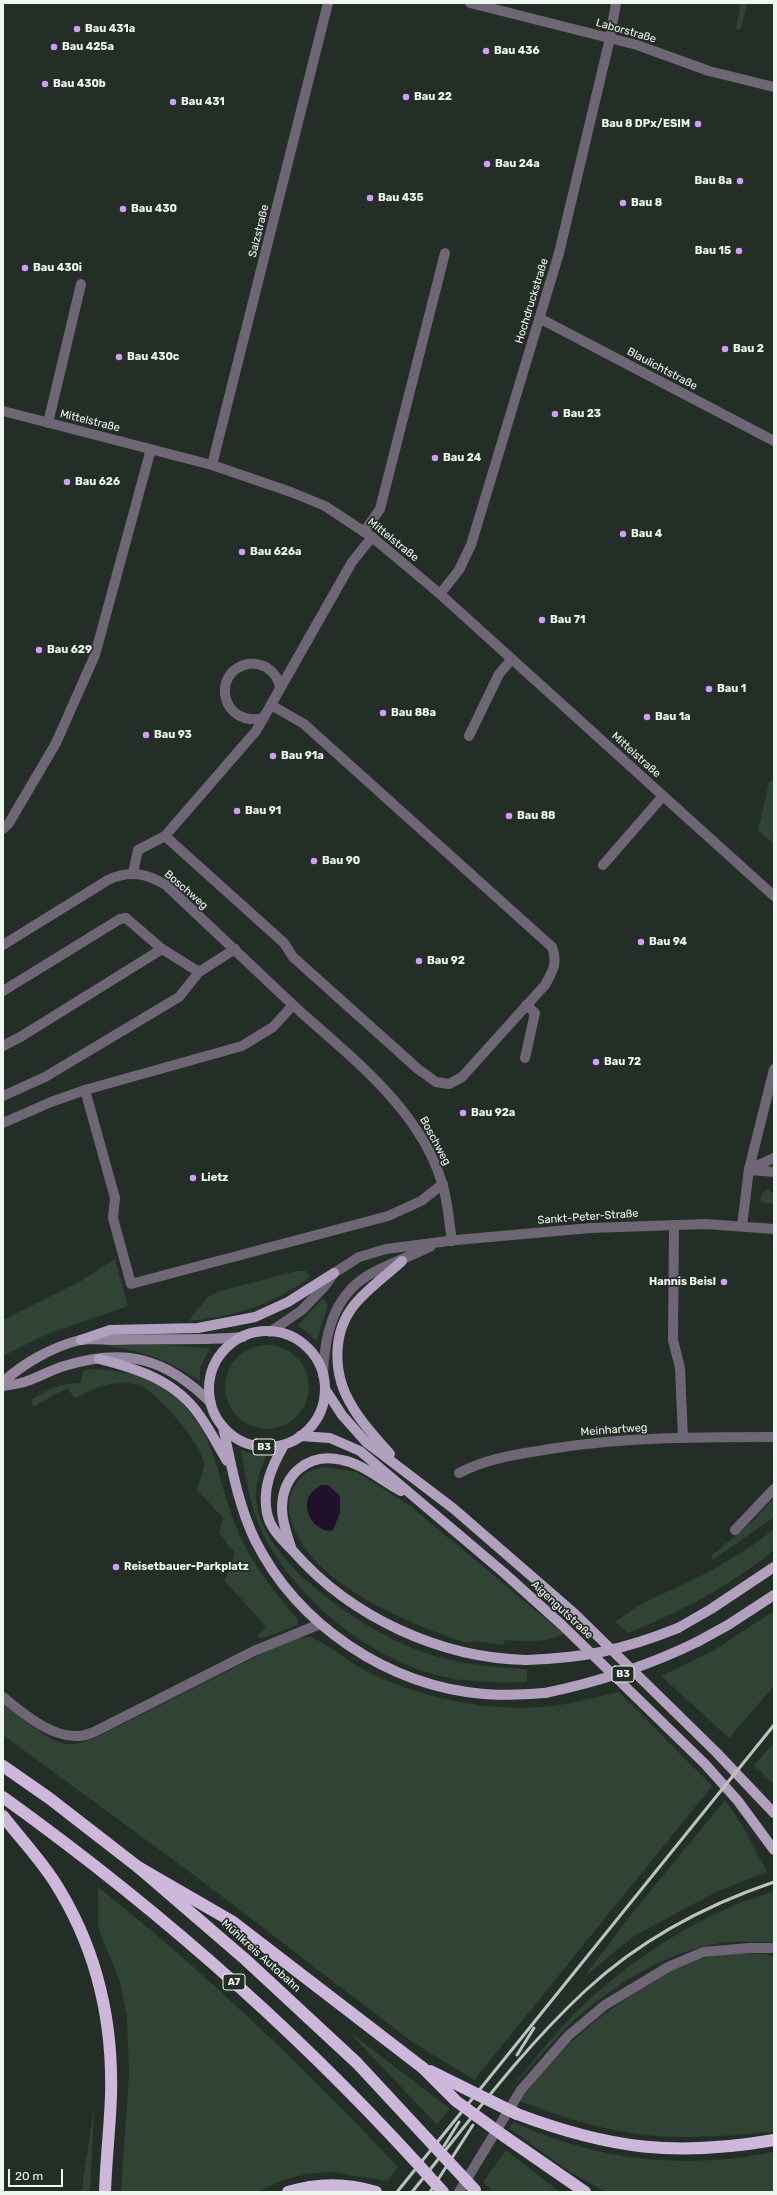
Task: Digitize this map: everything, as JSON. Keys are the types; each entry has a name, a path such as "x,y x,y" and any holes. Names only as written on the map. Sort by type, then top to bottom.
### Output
{"highway":[{"name":"Mühlkreis Autobahn","path":"3,1766 49,1798 138,1867 246,1960 357,2062 476,2191"},
{"name":"A7","path":"3,1797 89,1860 229,1977 334,2076 443,2192"},
{"path":"3,1816 45,1868 68,1904 85,1939 97,1974 104,2003 110,2058 111,2094 105,2192"},
{"path":"138,1867 233,1922 423,2068 456,2101 585,2192"},
{"path":"423,2068 464,2086 518,2114 557,2129 596,2140 643,2148 684,2150 737,2147 774,2140"},
{"path":"288,2192 324,2185 353,2186 376,2192"}],"main road":[{"path":"400,1465 352,1406 342,1386 337,1351 344,1323 355,1304 402,1261"},
{"path":"3,1382 18,1368 40,1356 110,1330 198,1328 255,1318 288,1302 334,1273"},
{"name":"B3","path":"222,1426 238,1440 254,1446 268,1447 284,1445 300,1436 313,1424 320,1412 325,1389 323,1376 317,1360 302,1344 286,1335 270,1332 255,1333 243,1337 227,1348 214,1366 209,1386 211,1403 222,1426 232,1468 254,1538 267,1562 294,1598 320,1624 353,1650 394,1671 438,1686 484,1694 545,1693 584,1685 621,1674 666,1657 728,1625 774,1595"},
{"path":"81,1340 151,1338 198,1340 243,1337"},
{"path":"3,1386 25,1382 64,1366 121,1355 150,1362 191,1385 211,1403"},
{"name":"B3","path":"99,1359 146,1372 168,1384 190,1402 210,1431 232,1468"},
{"path":"325,1389 352,1427 366,1442 400,1465"},
{"name":"Aigengutstraße","path":"300,1436 330,1438 354,1447 388,1473 412,1496 509,1577 633,1693 710,1770 738,1801 774,1850"},
{"name":"B3","path":"284,1445 268,1480 265,1501 267,1515 274,1530 308,1568 338,1593 378,1618 445,1648 472,1655 526,1660 571,1658 606,1652 645,1641 678,1628 711,1609 774,1567"},
{"path":"292,1550 283,1523 282,1500 284,1490 293,1474 305,1463 323,1458 347,1461 412,1496"},
{"name":"Aigengutstraße","path":"400,1465 478,1529 574,1613 716,1752 774,1813"}],"street":[{"name":"Salzstraße","path":"212,465 328,3"},
{"name":"Laborstraße","path":"470,3 637,45 709,71 774,88"},
{"name":"Hochdruckstraße","path":"440,594 459,570 471,545 559,254 610,38 616,3"},
{"path":"132,873 138,850 165,836 256,731 368,534 380,509 445,253"},
{"path":"48,422 81,284"},
{"name":"Blaulichtstraße","path":"539,318 774,441"},
{"name":"Mittelstraße","path":"3,411 212,465 277,487 325,506 368,534 440,594 774,896"},
{"path":"3,829 9,823 56,743 95,655 151,449"},
{"path":"470,736 499,674 512,659"},
{"path":"264,718 254,720 243,719 236,715 226,702 224,691 227,681 233,672 243,665 263,665 273,672 279,681 280,689"},
{"path":"165,836 284,943 293,957 418,1070 436,1082 449,1084 462,1077 545,985 553,971 556,956 552,947 304,724 271,705"},
{"path":"603,865 663,796"},
{"name":"Boschweg","path":"3,945 108,880 119,875 132,873 144,874 166,884 293,1005 373,1078 406,1115 425,1144 443,1184 452,1241"},
{"path":"3,991 120,919 126,918 162,949 199,972"},
{"path":"3,1046 22,1036 162,949"},
{"path":"3,1096 45,1077 179,997 199,972 235,949"},
{"path":"3,1123 51,1102 86,1090 242,1046 273,1027 293,1005"},
{"path":"525,1058 535,1013 526,1005"},
{"path":"742,1226 749,1170 774,1069"},
{"path":"86,1090 115,1198 113,1218 131,1284 388,1216 421,1201 443,1184"},
{"path":"749,1170 774,1158"},
{"path":"749,1170 774,1172"},
{"path":"674,1225 673,1340 680,1368 683,1438"},
{"name":"Sankt-Peter-Straße","path":"437,1244 452,1241 591,1228 674,1225 774,1228"},
{"path":"323,1376 327,1337 339,1305 348,1293 367,1276 437,1244"},
{"path":"270,1332 302,1310 324,1287 334,1273 365,1254 386,1249 437,1244"},
{"name":"Meinhartweg","path":"459,1473 487,1461 553,1448 627,1440 774,1437"},
{"path":"735,1530 774,1489"},
{"path":"3,1697 16,1708 45,1726 61,1733 79,1736 94,1732 254,1651 320,1624"},
{"path":"459,2192 521,2090 569,2035 605,2006 668,1967 703,1952 749,1948 774,1948"}],"green space":[{"path":"741,3 747,3 741,28 738,30 736,27"},
{"path":"774,778 774,845 758,830 769,783"},
{"path":"768,1189 774,1194 774,1204 761,1202 761,1194"},
{"path":"115,1259 128,1306 45,1335 3,1356 3,1320 81,1281"},
{"path":"297,1271 306,1271 310,1277 296,1287 267,1302 237,1313 188,1321 208,1297 220,1291"},
{"path":"323,1298 328,1305 317,1341 297,1326"},
{"path":"147,1344 210,1348 200,1368 200,1381 167,1362 146,1354 108,1346"},
{"path":"267,1345 283,1348 297,1357 306,1371 309,1387 306,1403 297,1417 283,1426 267,1429 251,1426 237,1417 228,1403 225,1387 228,1371 237,1357 251,1348"},
{"path":"96,1369 132,1374 155,1382 177,1397 194,1417 202,1428 212,1451 231,1513 246,1548 270,1585 298,1620 297,1625 261,1639 257,1635 266,1627 225,1581 235,1553 219,1533 223,1518 197,1490 204,1466 202,1455 196,1444 177,1419 156,1397 139,1385 130,1383 114,1383 75,1398 67,1388 33,1407 31,1400 37,1396 60,1385 80,1383 84,1370"},
{"path":"241,1450 258,1456 266,1456 256,1486 256,1497 261,1521 275,1545 294,1569 318,1590 371,1628 397,1641 420,1651 459,1662 486,1666 527,1669 527,1682 469,1681 433,1674 405,1664 377,1650 326,1614 304,1592 285,1569 263,1534 250,1499"},
{"path":"327,1467 356,1472 409,1505 564,1634 550,1639 535,1641 505,1640 503,1645 474,1641 467,1643 419,1625 393,1613 367,1600 343,1584 321,1567 304,1547 290,1518 290,1497 297,1482 310,1471"},
{"path":"774,1498 774,1517 713,1560 711,1556 753,1521"},
{"path":"774,1529 774,1550 722,1587 685,1607 628,1633 615,1622 639,1605 707,1573 752,1546"},
{"path":"774,1611 774,1686 729,1738 661,1676 711,1652"},
{"path":"310,1637 331,1648 350,1662 384,1680 428,1695 450,1700 496,1707 541,1707 571,1703 619,1692 712,1786 474,2080 411,2041 198,1878 3,1735 3,1702 33,1727 51,1738 68,1744 78,1743 95,1738 296,1638"},
{"path":"774,1743 774,1785 754,1765"},
{"path":"725,1800 742,1825 767,1872 718,1891 634,1936 584,1977 634,1911"},
{"path":"98,1887 138,1919 253,2021 327,2093 398,2167 387,2181 331,2172 304,2174 278,2182 258,2192 121,2192 129,2074 127,2018 120,1981 98,1928"},
{"path":"774,1891 774,1942 726,1942 698,1948 677,1955 634,1976 595,2003 577,2018 561,2033 507,2094 568,2020 622,1972 691,1926 734,1906"},
{"path":"742,1953 765,1954 774,1957 774,2132 700,2137 670,2137 638,2134 603,2128 553,2113 520,2101 548,2066 578,2036 628,1997 682,1964 704,1958"},
{"path":"348,2031 450,2109 437,2125"},
{"path":"94,2109 90,2192 82,2192 83,2180"},
{"path":"513,2122 577,2146 641,2158 673,2161 706,2160 774,2152 774,2192 606,2192 570,2172 509,2128"},
{"path":"506,2150 561,2192 494,2192 483,2182"}],"shaded area":[{"path":"321,1485 328,1485 340,1496 340,1513 333,1530 322,1529 317,1526 313,1522 308,1511 307,1505 310,1494"}],"railway":[{"path":"397,2192 774,1725"},
{"path":"412,2192 539,2037 586,1990 607,1972 651,1940 674,1926 723,1902 774,1882"},
{"path":"517,2055 534,2028"},
{"path":"444,2146 459,2122"},
{"path":"430,2192 473,2125"}],"place":[{"name":"Bau 431a","path":"77,29"},
{"name":"Bau 425a","path":"54,47"},
{"name":"Bau 436","path":"486,51"},
{"name":"Bau 430b","path":"45,84"},
{"name":"Bau 22","path":"406,97"},
{"name":"Bau 431","path":"173,102"},
{"name":"Bau 8 DPx/ESIM","path":"698,124"},
{"name":"Bau 24a","path":"487,164"},
{"name":"Bau 8a","path":"740,181"},
{"name":"Bau 435","path":"370,198"},
{"name":"Bau 8","path":"623,203"},
{"name":"Bau 430","path":"123,209"},
{"name":"Bau 15","path":"739,251"},
{"name":"Bau 430i","path":"25,268"},
{"name":"Bau 2","path":"725,349"},
{"name":"Bau 430c","path":"119,357"},
{"name":"Bau 23","path":"555,414"},
{"name":"Bau 24","path":"435,458"},
{"name":"Bau 626","path":"67,482"},
{"name":"Bau 4","path":"623,534"},
{"name":"Bau 626a","path":"242,552"},
{"name":"Bau 71","path":"542,620"},
{"name":"Bau 629","path":"39,650"},
{"name":"Bau 1","path":"709,689"},
{"name":"Bau 88a","path":"383,713"},
{"name":"Bau 1a","path":"647,717"},
{"name":"Bau 93","path":"146,735"},
{"name":"Bau 91a","path":"273,756"},
{"name":"Bau 91","path":"237,811"},
{"name":"Bau 88","path":"509,816"},
{"name":"Bau 90","path":"314,861"},
{"name":"Bau 94","path":"641,942"},
{"name":"Bau 92","path":"419,961"},
{"name":"Bau 72","path":"596,1062"},
{"name":"Bau 92a","path":"463,1113"},
{"name":"Lietz","path":"193,1178"},
{"name":"Hannis Beisl","path":"724,1282"},
{"name":"Reisetbauer-Parkplatz","path":"116,1567"}]}
